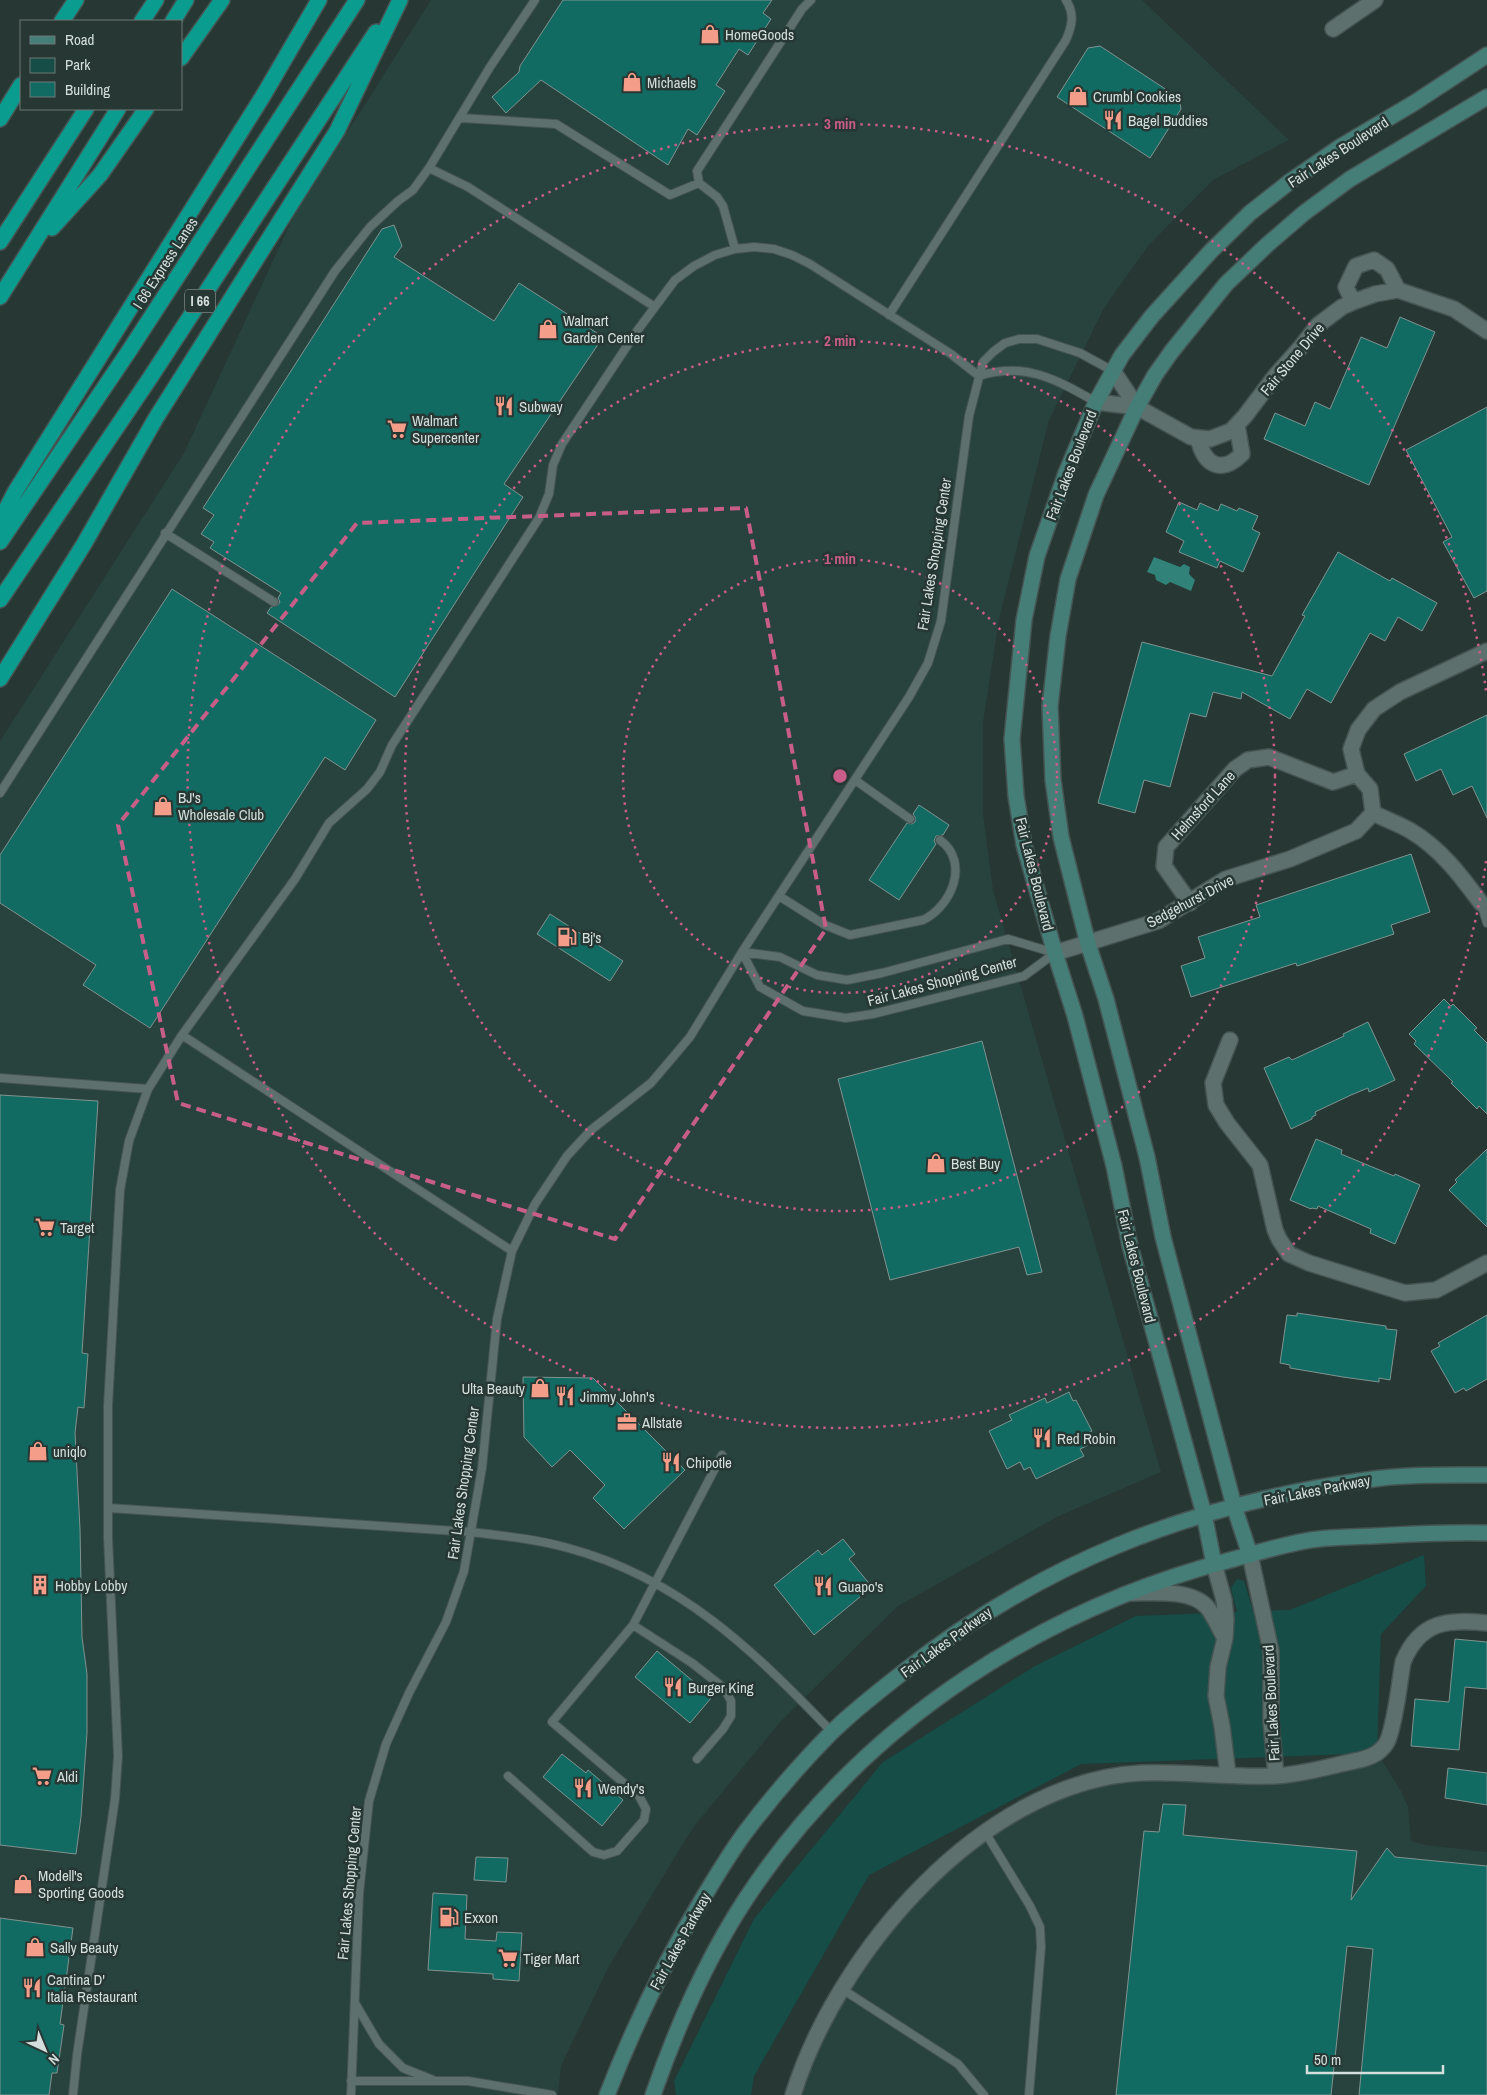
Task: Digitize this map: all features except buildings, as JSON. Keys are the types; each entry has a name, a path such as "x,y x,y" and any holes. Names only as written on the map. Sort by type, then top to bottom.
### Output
{"highway":[{"path":"63,20 76,0"},
{"path":"143,20 156,0"},
{"path":"174,20 186,0"},
{"path":"182,57 222,0"},
{"path":"0,521 14,492 264,96 320,0"},
{"name":"I 66 Express Lanes","path":"0,542 129,351 357,0"},
{"path":"0,679 84,544 156,418 337,131 398,0"},
{"name":"I 66","path":"0,600 144,386 398,0"},
{"path":"0,118 20,87"},
{"path":"0,242 85,110"},
{"path":"0,297 117,110"},
{"path":"26,257 100,175 145,110"}],"street":[{"path":"1332,29 1375,0"},
{"name":"Fair Lakes Boulevard","path":"1228,1775 1216,1696 1218,1668 1225,1638 1224,1600 1214,1564 1204,1514 1130,1246 1114,1166 1075,1016 1024,845 1016,796 1012,739 1024,620 1037,556 1066,473 1096,402 1122,355 1152,316 1211,251 1250,213 1288,183 1340,147 1414,103 1487,55"},
{"name":"Fair Lakes Boulevard","path":"1276,1776 1271,1722 1271,1652 1250,1555 1234,1506 1163,1237 1147,1157 1106,999 1088,944 1061,837 1053,780 1050,706 1058,636 1068,579 1096,495 1137,407 1155,375 1172,351 1226,284 1304,213 1350,179 1487,97"},
{"path":"1353,302 1346,287 1356,266 1374,260 1387,269 1398,290"},
{"name":"Fair Stone Drive","path":"1198,438 1210,439 1231,431 1318,325 1342,307 1353,302 1375,294 1398,290 1454,309 1487,331"},
{"path":"1113,371 1137,407"},
{"path":"1096,402 1137,407 1191,437 1198,438 1201,451 1208,461 1220,466 1233,463 1242,454 1238,424"},
{"path":"1480,903 1462,877 1444,856 1411,831 1373,813 1370,789 1358,774 1351,749 1358,730 1374,709 1400,692 1487,651"},
{"name":"Helmsford Lane","path":"1190,903 1164,866 1166,847 1235,769 1248,760 1270,756 1333,782 1358,774"},
{"name":"Sedgehurst Drive","path":"1055,953 1158,921 1190,903 1226,879 1290,859 1356,831 1373,813"},
{"path":"1230,1040 1213,1083 1216,1104 1227,1124 1260,1166 1275,1230 1279,1240 1289,1254 1309,1263 1405,1293 1436,1290 1487,1263"},
{"name":"Fair Lakes Parkway","path":"607,2095 627,2043 674,1945 746,1832 811,1753 832,1732 853,1712 937,1645 993,1607 1078,1562 1147,1534 1204,1514 1234,1506 1368,1479 1487,1475"},
{"path":"653,2095 690,1999 725,1933 758,1881 818,1805 879,1745 935,1698 1046,1629 1162,1579 1214,1564 1317,1539 1423,1533 1487,1533"},
{"path":"1127,1593 1172,1594 1194,1598 1206,1606 1225,1638"},
{"path":"793,2095 813,2045 842,1989 868,1948 919,1890 956,1855 985,1832 1040,1799 1096,1779 1142,1773 1276,1776 1310,1772 1363,1759 1377,1753 1388,1740 1403,1662 1415,1640 1432,1627 1448,1621 1487,1623"}],"lane":[{"path":"0,793 336,271 370,227 413,190 461,118 490,67 534,0"},
{"path":"734,250 723,206 717,197 700,183 697,171 802,9 811,0"},
{"path":"890,316 1066,40 1072,25 1071,8 1066,0"},
{"path":"461,118 556,124 670,195 700,183"},
{"path":"429,168 468,187 655,307"},
{"path":"73,2095 77,2055 115,1799 118,1756 108,1538 108,1406 120,1190 129,1141 148,1089 182,1035 295,879 329,823 367,789 380,772 392,745 539,518 549,494 553,465 562,444 655,307 676,280 694,266 715,255 734,250 774,249 792,255 810,264 951,354 979,376 996,371 1037,373 1055,379 1096,402"},
{"name":"Fair Lakes Shopping Center","path":"351,2095 359,1894 369,1801 386,1744 409,1693 446,1622 464,1571 482,1468 497,1319 512,1251 535,1204 567,1156 591,1130 651,1083 690,1037 742,952 909,697 928,663 941,622 968,416 984,362 992,352 1005,343 1019,339 1037,339 1080,353 1113,371"},
{"path":"165,534 274,602"},
{"path":"855,780 910,818"},
{"path":"779,896 825,925 850,935 923,920 934,915 944,906 956,876 954,858 947,846 940,840"},
{"path":"1480,903 1487,923"},
{"name":"Fair Lakes Shopping Center","path":"742,952 780,957 817,975 847,980 882,973 1008,939 1055,953"},
{"name":"Fair Lakes Shopping Center","path":"742,952 760,987 802,1012 846,1018 873,1014 1024,976 1055,953"},
{"path":"182,1035 512,1251"},
{"path":"0,1078 148,1089"},
{"path":"508,1776 592,1852 604,1855 617,1851 644,1820 646,1809 639,1796 552,1722 633,1625 722,1455"},
{"path":"109,1508 471,1532 527,1539 569,1548 616,1564 654,1582 690,1603 728,1631 763,1661 832,1732"},
{"path":"633,1625 698,1668 724,1688 731,1701 731,1716 723,1729 697,1759"},
{"path":"985,1832 1020,1888 1040,1927 1041,1947 1029,2095"},
{"path":"842,1989 958,2064 984,2095"},
{"path":"354,2001 379,2044 403,2068 437,2081"},
{"path":"351,2081 468,2081 552,2095"}],"highlighted area":[{"path":"746,508 826,929 615,1239 178,1103 118,825 357,523"}],"shaded area":[{"path":"431,0 1142,0 1289,140 1213,180 1148,246 1104,308 1049,420 999,619 983,723 983,813 993,890 1161,1472 1059,1516 898,1606 781,1721 692,1829 609,1966 561,2066 558,2095 0,2095 0,741 184,453 302,198 359,114"},
{"path":"1154,557 1180,567 1184,564 1190,567 1189,574 1195,580 1191,591 1170,582 1166,585 1156,580 1155,575 1147,572"},
{"path":"1377,1753 1401,1791 1408,1807 1411,1841 1426,1845 1487,1852 1487,2095 794,2095 868,1949 985,1832 1096,1779 1276,1776"}],"green space":[{"path":"1424,1555 1426,1586 1381,1634 1377,1753 1081,1764 869,1875 754,2076 751,2095 676,2095 674,2081 754,1919 883,1762 1035,1666 1136,1616 1237,1612 1231,1588 1237,1579 1244,1581 1253,1611 1290,1610"}],"place":[{"name":"HomeGoods","path":"710,34"},
{"name":"Michaels","path":"632,82"},
{"name":"Crumbl Cookies","path":"1078,96"},
{"name":"Bagel Buddies","path":"1113,120"},
{"name":"Walmart Garden Center","path":"548,329"},
{"name":"Subway","path":"504,406"},
{"name":"Walmart Supercenter","path":"397,429"},
{"name":"BJ's Wholesale Club","path":"163,806"},
{"name":"Bj's","path":"567,937"},
{"name":"Best Buy","path":"936,1163"},
{"name":"Target","path":"45,1227"},
{"name":"Ulta Beauty","path":"540,1388"},
{"name":"Jimmy John's","path":"565,1396"},
{"name":"Allstate","path":"627,1422"},
{"name":"Red Robin","path":"1042,1438"},
{"name":"uniqlo","path":"38,1451"},
{"name":"Chipotle","path":"671,1462"},
{"name":"Hobby Lobby","path":"40,1585"},
{"name":"Guapo's","path":"823,1586"},
{"name":"Burger King","path":"673,1687"},
{"name":"Aldi","path":"42,1776"},
{"name":"Wendy's","path":"583,1788"},
{"name":"Modell's Sporting Goods","path":"23,1884"},
{"name":"Exxon","path":"449,1917"},
{"name":"Sally Beauty","path":"35,1947"},
{"name":"Tiger Mart","path":"508,1958"},
{"name":"Cantina D' Italia Restaurant","path":"32,1988"}]}
